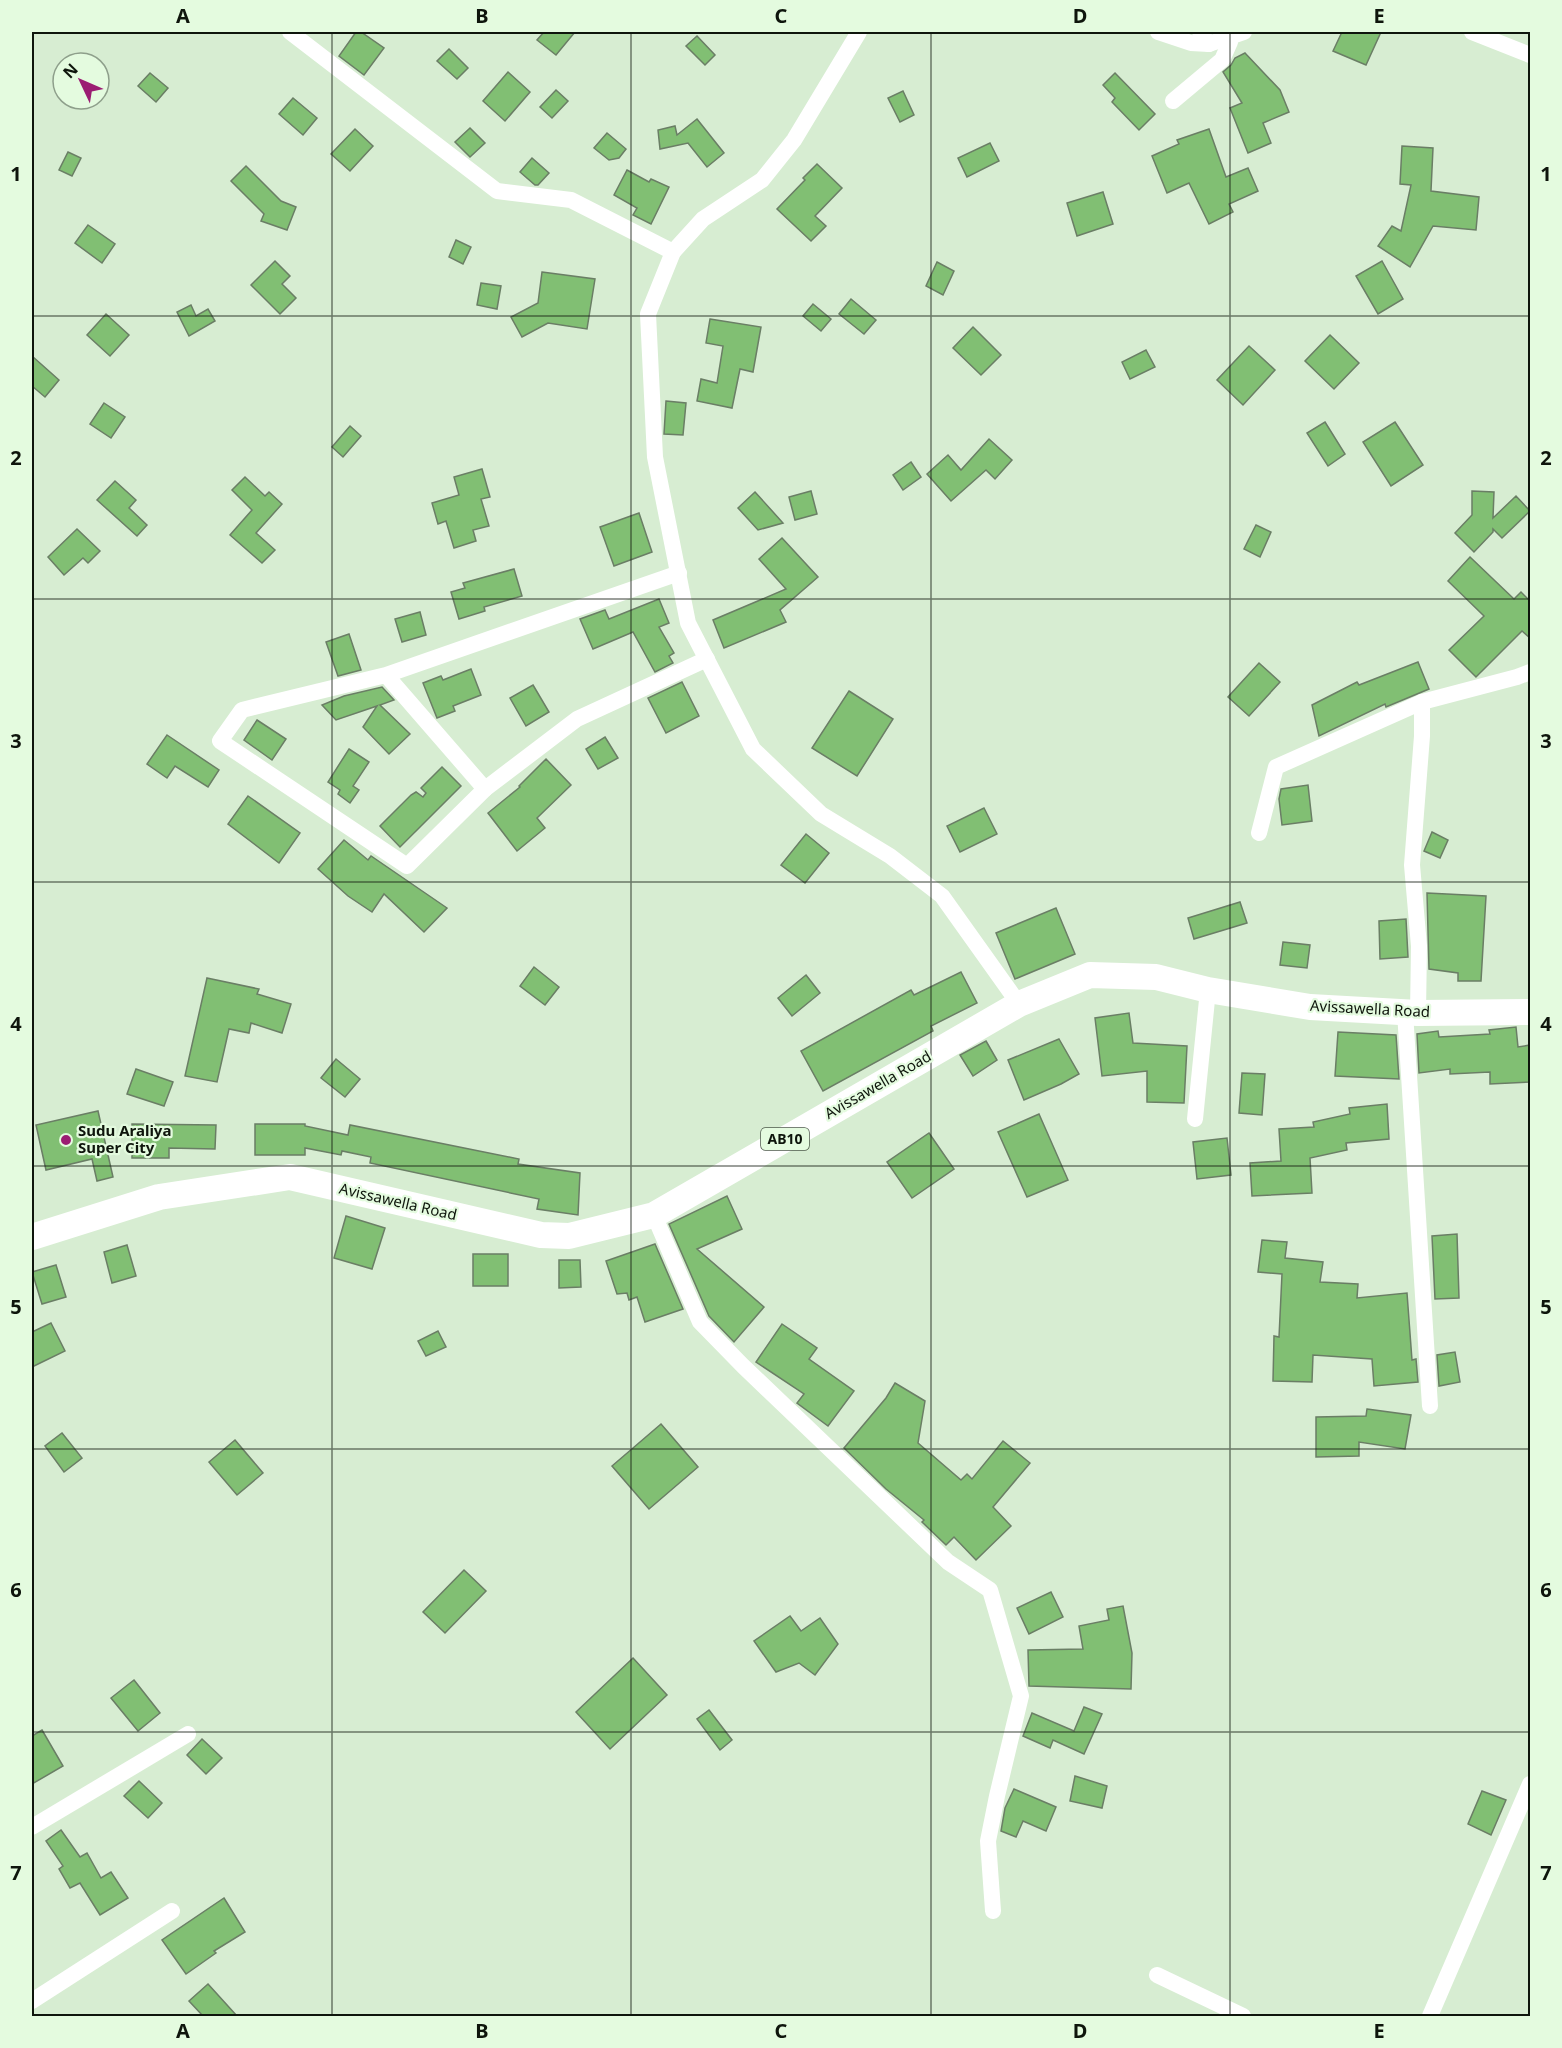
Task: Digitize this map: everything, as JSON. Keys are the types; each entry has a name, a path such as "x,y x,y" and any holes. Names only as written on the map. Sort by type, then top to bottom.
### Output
{"main road":[{"name":"Avissawella Road","path":"32,1237 159,1197 290,1177 541,1235 569,1236 654,1215 1019,1004 1090,975 1156,977 1208,990 1310,1007 1412,1013 1530,1012"}],"street":[{"path":"290,32 497,191 571,200 673,252"},
{"path":"858,32 794,140 762,180 703,219 673,252 648,315 655,457 688,623 753,749 821,814 891,856 942,896 1019,1004"},
{"path":"1158,32 1191,43 1205,38 1236,35"},
{"path":"1472,32 1530,55"},
{"path":"1173,101 1222,60 1230,42 1236,35"},
{"path":"679,573 386,675 242,710 220,741 407,866 485,789 577,719 707,659"},
{"path":"1259,833 1276,767 1422,702 1530,672"},
{"path":"386,675 485,789"},
{"path":"1422,702 1422,736 1412,865 1419,946 1412,1013 1430,1406"},
{"path":"1195,1119 1208,990"},
{"path":"654,1215 699,1322 948,1562 990,1590 1021,1696 996,1796 988,1841 993,1911"},
{"path":"32,1827 188,1734"},
{"path":"1430,2016 1530,1784"},
{"path":"32,2001 172,1911"},
{"path":"1157,1975 1243,2016"}],"building":[{"path":"356,32 361,32 384,48 364,75 339,56"},
{"path":"544,32 575,32 556,55 537,40"},
{"path":"1342,32 1381,32 1366,65 1333,51"},
{"path":"697,36 715,55 705,65 686,46"},
{"path":"449,49 468,68 457,79 437,61"},
{"path":"1245,53 1280,90 1289,112 1263,123 1271,143 1248,153 1230,108 1242,103 1223,72 1235,58"},
{"path":"508,72 530,92 505,121 483,101"},
{"path":"150,73 168,88 156,102 138,86"},
{"path":"1115,73 1155,114 1139,130 1112,102 1115,98 1103,85"},
{"path":"556,90 568,101 552,118 540,107"},
{"path":"903,91 914,115 900,122 888,98"},
{"path":"293,98 317,118 303,135 279,114"},
{"path":"697,119 724,153 707,167 688,143 660,149 658,130 675,126 677,135"},
{"path":"470,128 485,143 470,157 455,142"},
{"path":"355,129 373,146 350,171 331,154"},
{"path":"1209,129 1226,177 1248,168 1258,191 1229,204 1233,212 1209,224 1189,183 1167,193 1152,156 1179,144 1177,140"},
{"path":"607,133 626,149 619,158 609,160 594,148"},
{"path":"990,143 999,161 967,177 958,158"},
{"path":"1402,146 1433,148 1431,191 1479,197 1476,230 1433,226 1410,267 1378,246 1392,226 1401,231 1411,185 1400,184"},
{"path":"68,152 81,158 72,176 59,170"},
{"path":"532,158 549,173 538,185 520,172"},
{"path":"817,164 842,188 815,216 826,226 811,241 777,209"},
{"path":"246,166 281,201 296,207 287,230 261,221 264,214 231,181"},
{"path":"627,170 649,182 651,179 669,187 651,224 633,215 637,208 614,195"},
{"path":"1103,192 1113,224 1077,236 1067,203"},
{"path":"88,225 115,244 102,263 75,243"},
{"path":"456,240 471,247 463,264 449,257"},
{"path":"275,261 290,276 282,284 296,298 280,314 251,285"},
{"path":"1382,261 1403,299 1378,314 1356,276"},
{"path":"937,262 954,271 943,295 926,286"},
{"path":"542,272 595,279 587,329 548,323 522,337 511,317 538,303"},
{"path":"481,283 501,286 497,309 477,305"},
{"path":"851,299 876,320 864,334 839,314"},
{"path":"813,304 831,319 821,331 803,316"},
{"path":"191,305 196,316 208,309 215,321 189,336 177,312"},
{"path":"106,314 129,335 110,356 87,335"},
{"path":"710,319 761,327 753,372 740,369 732,408 697,401 701,379 717,383 723,346 706,343"},
{"path":"973,327 1001,355 981,375 953,348"},
{"path":"1330,335 1359,363 1334,389 1305,361"},
{"path":"1249,346 1275,370 1243,405 1217,380"},
{"path":"1146,350 1155,367 1130,379 1122,362"},
{"path":"32,356 59,380 45,397 32,386"},
{"path":"666,401 686,403 683,435 664,434"},
{"path":"104,403 125,417 111,438 90,424"},
{"path":"1325,422 1345,454 1328,466 1307,433"},
{"path":"1395,422 1423,465 1391,486 1363,442"},
{"path":"350,426 361,436 343,457 332,447"},
{"path":"989,439 1012,460 995,479 986,470 951,501 927,474 948,455 961,470"},
{"path":"911,462 921,477 903,490 893,475"},
{"path":"482,469 490,497 481,499 489,526 473,530 476,541 454,548 446,521 438,524 432,503 459,495 454,477"},
{"path":"245,477 265,496 269,492 282,504 256,533 275,550 262,563 230,535 252,510 232,490"},
{"path":"115,481 136,500 129,508 147,525 137,536 97,500"},
{"path":"811,491 817,514 795,520 789,497"},
{"path":"1472,491 1494,492 1493,518 1516,496 1530,511 1502,538 1493,529 1493,532 1474,552 1455,533 1472,515"},
{"path":"755,492 783,523 758,530 738,508"},
{"path":"639,513 652,552 614,566 600,527"},
{"path":"1256,525 1271,532 1260,557 1244,549"},
{"path":"77,529 100,551 88,563 83,558 64,575 48,557"},
{"path":"782,538 818,577 780,610 786,622 724,648 713,620 786,589 759,559"},
{"path":"1470,557 1514,599 1521,592 1530,601 1530,638 1522,631 1476,677 1449,650 1484,616 1448,581"},
{"path":"514,569 522,596 484,607 485,611 459,619 451,592 465,588 463,583"},
{"path":"659,599 669,623 659,627 674,653 669,656 673,663 655,672 633,632 593,649 580,619 605,610 609,619"},
{"path":"420,612 426,635 402,642 395,619"},
{"path":"349,634 361,670 338,676 326,642"},
{"path":"1418,662 1429,689 1386,707 1385,704 1319,736 1312,705 1357,682 1359,685"},
{"path":"1259,663 1280,682 1249,716 1228,697"},
{"path":"471,669 481,695 453,706 455,711 437,718 423,683 441,676 443,680"},
{"path":"682,682 699,716 666,733 648,698"},
{"path":"533,685 549,712 526,726 510,698"},
{"path":"382,687 394,700 380,705 410,734 389,754 363,727 377,706 336,720 322,705 344,696"},
{"path":"849,691 893,719 857,776 812,748"},
{"path":"257,720 286,739 272,760 244,740"},
{"path":"167,735 219,770 208,787 175,766 167,778 147,764"},
{"path":"605,737 618,758 598,769 586,749"},
{"path":"349,749 369,762 353,786 359,790 350,803 338,794 340,790 328,782"},
{"path":"546,759 571,785 537,818 545,828 517,851 488,813 520,787"},
{"path":"442,767 461,786 400,847 380,826 411,795 416,792 423,797 426,793 421,788"},
{"path":"1308,785 1312,821 1282,825 1279,799 1281,789"},
{"path":"248,796 300,833 279,863 228,824"},
{"path":"984,808 997,834 960,852 947,826"},
{"path":"1432,832 1448,840 1440,858 1424,851"},
{"path":"806,834 829,853 805,883 781,865"},
{"path":"344,840 368,860 371,856 447,908 424,932 384,894 372,912 348,896 318,869"},
{"path":"1427,893 1486,896 1481,981 1458,981 1458,973 1429,969"},
{"path":"1240,902 1247,923 1194,939 1188,918"},
{"path":"1056,908 1075,954 1015,979 996,933"},
{"path":"1406,919 1408,957 1380,959 1379,921"},
{"path":"1283,942 1310,945 1307,968 1280,965"},
{"path":"534,967 559,987 545,1005 520,986"},
{"path":"961,972 977,1003 931,1026 933,1031 823,1091 801,1051 911,990 914,995"},
{"path":"806,975 820,993 792,1016 778,998"},
{"path":"207,978 259,989 257,994 291,1004 282,1033 251,1023 249,1033 229,1029 217,1082 185,1076"},
{"path":"1129,1013 1133,1043 1187,1046 1184,1103 1147,1102 1147,1071 1102,1076 1095,1018"},
{"path":"1516,1027 1518,1047 1530,1045 1530,1082 1490,1084 1490,1072 1450,1074 1450,1069 1419,1073 1417,1034 1438,1031 1439,1037 1490,1034 1489,1030"},
{"path":"1338,1032 1396,1035 1399,1079 1335,1076"},
{"path":"1059,1039 1079,1074 1024,1100 1008,1060"},
{"path":"986,1041 997,1060 973,1076 960,1055"},
{"path":"336,1059 360,1079 345,1097 321,1078"},
{"path":"136,1069 173,1082 164,1106 127,1094"},
{"path":"1242,1073 1265,1074 1262,1115 1239,1113"},
{"path":"1387,1104 1389,1139 1346,1143 1347,1150 1310,1158 1312,1193 1252,1196 1250,1163 1281,1161 1279,1129 1314,1127 1313,1122 1350,1114 1349,1108"},
{"path":"98,1111 113,1177 97,1181 92,1159 46,1170 36,1125"},
{"path":"1039,1114 1068,1180 1027,1197 998,1132"},
{"path":"132,1124 216,1125 215,1149 169,1148 169,1158 132,1158"},
{"path":"255,1124 305,1124 305,1126 348,1135 350,1125 519,1159 518,1164 580,1173 578,1215 537,1209 539,1199 370,1163 371,1157 342,1151 341,1155 305,1148 305,1155 255,1155"},
{"path":"929,1133 954,1169 912,1198 887,1162"},
{"path":"1227,1138 1231,1175 1197,1179 1193,1142"},
{"path":"727,1196 742,1229 697,1249 764,1307 734,1342 709,1316 669,1224"},
{"path":"346,1216 385,1228 372,1269 334,1258"},
{"path":"1457,1234 1459,1298 1435,1299 1432,1236"},
{"path":"1262,1240 1287,1242 1285,1258 1323,1262 1320,1282 1358,1284 1357,1298 1407,1293 1412,1360 1416,1359 1418,1382 1374,1386 1372,1359 1313,1355 1312,1382 1273,1381 1274,1336 1279,1337 1282,1274 1258,1272"},
{"path":"655,1244 683,1309 645,1322 637,1297 629,1300 627,1293 617,1294 606,1261"},
{"path":"127,1245 136,1276 112,1283 104,1252"},
{"path":"473,1254 508,1254 508,1286 473,1286"},
{"path":"559,1260 580,1260 581,1287 559,1288"},
{"path":"56,1265 66,1297 42,1304 32,1272"},
{"path":"51,1323 65,1351 32,1367 32,1332"},
{"path":"782,1324 817,1348 809,1359 854,1391 828,1426 797,1403 804,1394 756,1362"},
{"path":"438,1331 446,1347 426,1356 418,1341"},
{"path":"1455,1352 1460,1382 1439,1386 1437,1355"},
{"path":"895,1383 925,1401 918,1443 961,1480 967,1474 972,1479 1003,1441 1030,1463 993,1507 1011,1526 976,1560 954,1537 946,1545 922,1522 924,1520 886,1489 844,1448 886,1398"},
{"path":"1367,1409 1411,1415 1405,1449 1359,1442 1359,1456 1316,1457 1316,1417 1366,1416"},
{"path":"661,1424 698,1467 649,1509 612,1466"},
{"path":"62,1433 82,1458 64,1472 45,1446"},
{"path":"235,1440 263,1473 237,1495 209,1462"},
{"path":"464,1570 486,1591 445,1633 423,1612"},
{"path":"1051,1592 1063,1617 1029,1634 1017,1608"},
{"path":"1123,1606 1132,1653 1131,1689 1029,1686 1028,1650 1083,1649 1079,1626 1109,1620 1107,1609"},
{"path":"790,1616 801,1631 820,1618 838,1644 815,1675 799,1663 776,1672 754,1641"},
{"path":"633,1658 667,1695 610,1749 576,1712"},
{"path":"134,1680 160,1713 138,1731 111,1698"},
{"path":"1084,1707 1102,1714 1084,1754 1053,1740 1050,1748 1023,1736 1032,1713 1074,1731"},
{"path":"709,1710 732,1740 720,1750 697,1719"},
{"path":"42,1730 63,1766 32,1784 32,1736"},
{"path":"202,1739 222,1758 206,1774 187,1755"},
{"path":"1075,1776 1107,1786 1102,1808 1070,1801"},
{"path":"139,1781 162,1803 148,1818 124,1796"},
{"path":"1014,1789 1056,1807 1046,1831 1023,1821 1016,1837 1001,1831 1005,1808"},
{"path":"1482,1791 1506,1800 1491,1835 1468,1824"},
{"path":"61,1830 80,1857 87,1853 101,1878 111,1872 128,1898 100,1915 80,1883 70,1888 59,1869 63,1866 46,1841"},
{"path":"224,1898 245,1932 214,1951 216,1953 186,1974 162,1940"},
{"path":"208,1984 237,2016 203,2016 189,2001"}],"place":[{"name":"Sudu Araliya Super City","path":"66,1140"}]}
